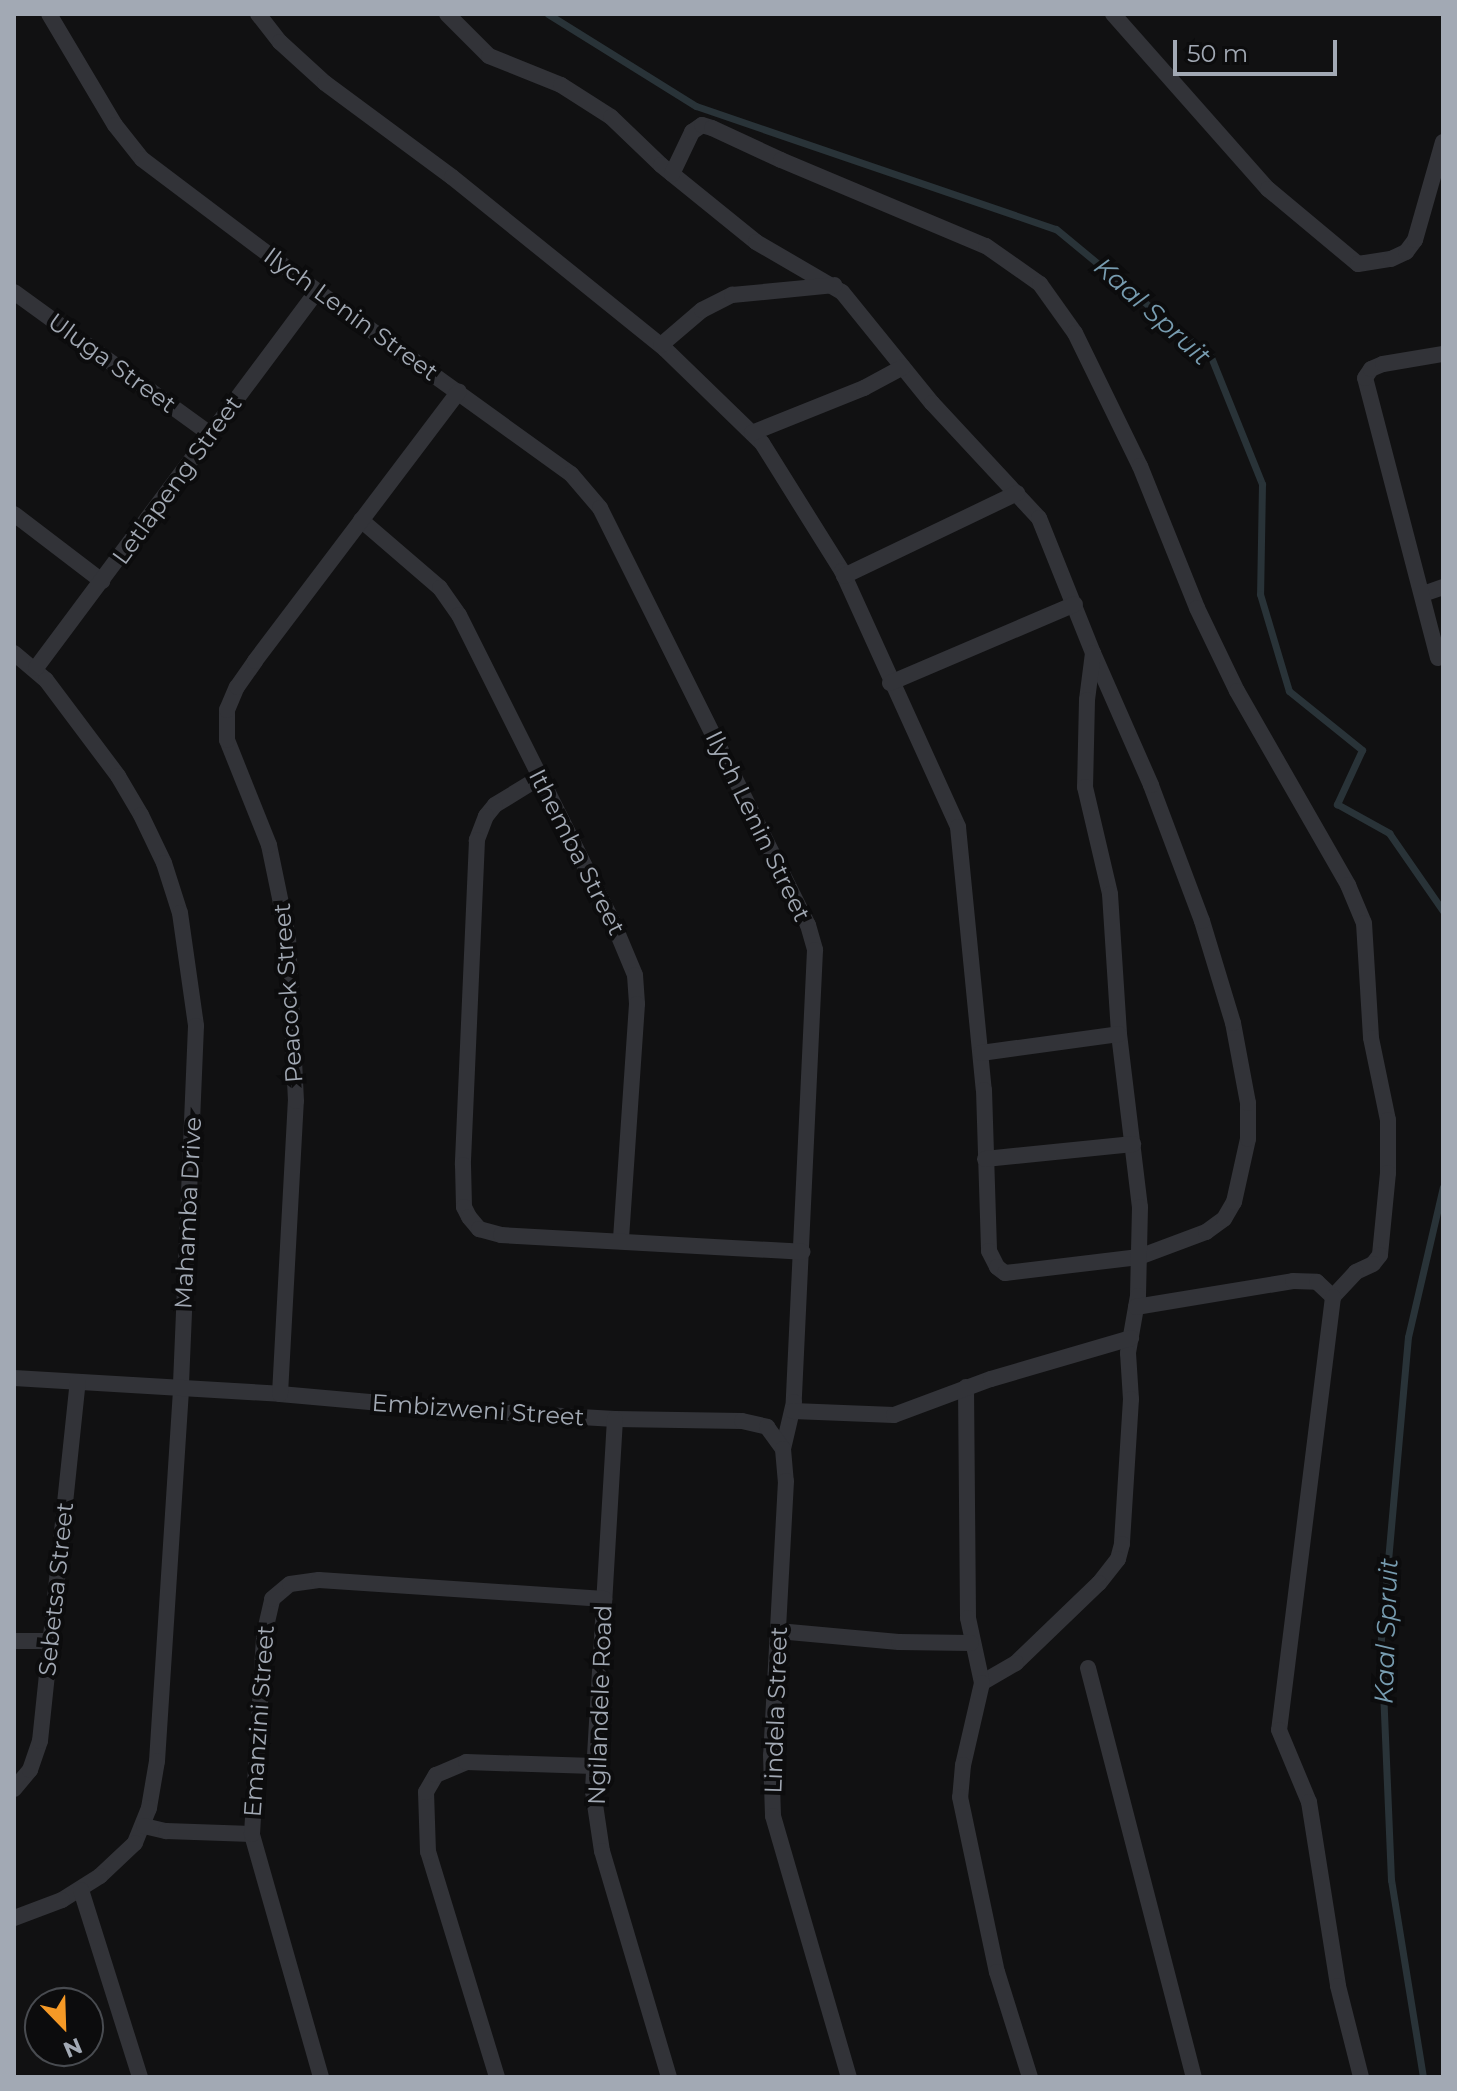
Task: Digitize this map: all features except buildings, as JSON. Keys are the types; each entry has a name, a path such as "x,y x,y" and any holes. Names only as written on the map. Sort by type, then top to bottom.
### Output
{"street":[{"name":"Ilych Lenin Street","path":"49,14 115,125 142,159 317,291 571,474 593,496 808,925 816,964 793,1411 783,1449"},
{"path":"258,14 280,42 325,83 452,177 661,345 752,433 790,486 844,576 958,827 981,1053 989,1251 1001,1271 1015,1273 1139,1257 1206,1232 1227,1215 1237,1193 1248,1139 1248,1103 1233,1023 1195,900 1042,524 835,285 804,272 756,242 672,174 611,117 561,85 489,56 447,14"},
{"path":"1113,14 1268,189 1358,264 1391,259 1406,252 1415,240 1443,142"},
{"path":"672,174 692,132 702,125 986,246 1040,284 1075,333 1140,466 1197,608 1237,691 1348,885 1364,923 1371,1038 1388,1120 1388,1173 1380,1255 1373,1264 1356,1272 1333,1297 1279,1730 1309,1802 1336,1973 1361,2077"},
{"path":"661,345 702,310 732,295 835,285"},
{"name":"Letlapeng Street","path":"36,668 317,291"},
{"name":"Uluga Street","path":"14,292 210,434"},
{"path":"1438,658 1365,378 1371,369 1383,364 1443,354"},
{"path":"752,433 864,388 903,367"},
{"name":"Peacock Street","path":"280,1394 296,1101 288,937 269,845 229,747 226,722 237,687 459,391"},
{"path":"844,576 1017,493"},
{"path":"14,514 102,581"},
{"name":"Ithemba Street","path":"361,520 450,601 612,920 637,982 621,1240"},
{"path":"1423,594 1443,587"},
{"path":"890,683 1075,604"},
{"name":"Mahamba Drive","path":"14,653 36,668 118,776 164,863 185,935 196,1026 181,1390 157,1761 144,1826 119,1860 81,1890 14,1918"},
{"path":"982,1683 1005,1672 1033,1648 1118,1559 1130,1422 1131,1338 1136,1307 1140,1207 1119,1034 1110,894 1085,787 1087,700 1093,653"},
{"path":"539,778 495,805 486,816 477,840 464,1207 473,1223 493,1234 803,1252"},
{"path":"981,1053 1119,1034"},
{"path":"985,1159 1133,1144"},
{"path":"1136,1307 1293,1281 1317,1282 1333,1297"},
{"path":"793,1411 894,1415 966,1387 1131,1338"},
{"name":"Embizweni Street","path":"14,1378 280,1394 459,1410 615,1419 742,1421 762,1424 773,1432"},
{"name":"Sebetsa Street","path":"14,1789 30,1770 40,1741 78,1382"},
{"path":"966,1387 965,1509 971,1643 982,1683 963,1765 960,1797 997,1972 1030,2077"},
{"name":"Ngilandele Road","path":"615,1419 594,1766 602,1851 669,2077"},
{"name":"Lindela Street","path":"773,1432 783,1449 786,1481 771,1755 773,1816 849,2077"},
{"name":"Emanzini Street","path":"321,2077 252,1834 266,1616 272,1599 283,1588 319,1580 604,1599"},
{"path":"778,1631 899,1642 971,1643"},
{"path":"14,1641 50,1641"},
{"path":"1088,1668 1194,2077"},
{"path":"497,2077 428,1852 424,1811 426,1792 436,1775 466,1762 594,1766"},
{"path":"144,1826 166,1831 252,1834"},
{"path":"81,1890 140,2077"}],"waterway":[{"name":"Kaal Spruit","path":"548,14 696,106 1056,229 1211,357 1262,484 1260,594 1289,691 1362,750 1337,804 1389,833 1443,911"},
{"name":"Kaal Spruit","path":"1423,2077 1391,1880 1381,1639 1408,1337 1443,1187"}]}
